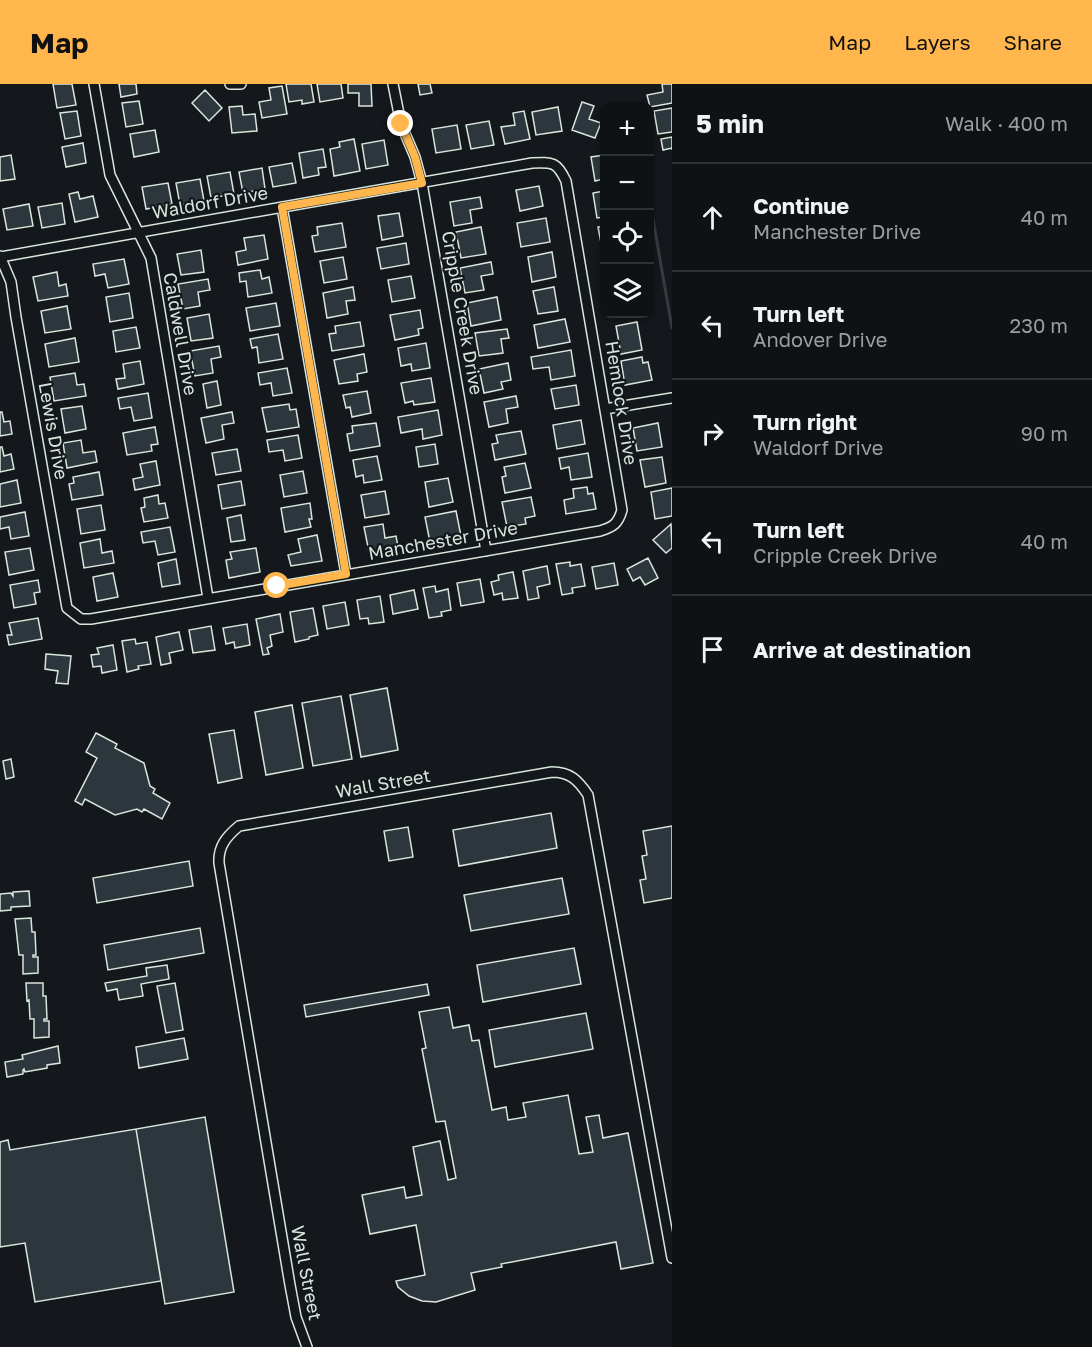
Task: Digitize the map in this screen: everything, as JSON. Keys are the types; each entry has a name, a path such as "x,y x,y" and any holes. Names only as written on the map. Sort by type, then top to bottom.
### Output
{"street":[{"name":"Caldwell Drive","path":"94,84 110,175 151,258 208,598"},
{"path":"230,84 241,84"},
{"name":"Cripple Creek Drive","path":"393,84 401,124 415,157 422,183 486,551"},
{"name":"Hemlock Drive","path":"532,163 550,162 560,168 566,181 622,510 619,522 614,526 575,535"},
{"name":"Waldorf Drive","path":"0,256 532,163"},
{"path":"282,207 346,574"},
{"name":"Lewis Drive","path":"0,256 11,282 67,608 71,612"},
{"path":"605,409 672,398"},
{"name":"Manchester Drive","path":"71,612 81,619 91,619 575,535"},
{"name":"Wall Street","path":"307,1347 299,1326 290,1285 219,863 223,843 239,826 552,772 562,772 578,780 588,795 672,1258"}],"building":[{"path":"53,84 72,84 76,105 57,108"},
{"path":"119,84 136,84 137,94 121,97"},
{"path":"286,84 311,84 314,102 302,104 302,100 289,102"},
{"path":"317,84 341,84 343,98 320,102"},
{"path":"348,84 371,84 372,106 359,106 359,93 348,93"},
{"path":"418,84 430,84 432,93 420,95"},
{"path":"662,84 672,84 672,103 654,106 654,102 649,102 647,95 663,92"},
{"path":"282,86 287,114 262,118 259,102 271,100 269,88"},
{"path":"205,90 222,108 209,121 192,103"},
{"path":"139,101 143,124 126,127 122,103"},
{"path":"582,102 594,106 589,119 600,123 595,138 572,130"},
{"path":"242,106 243,115 255,114 257,131 232,133 229,107"},
{"path":"558,107 562,131 536,135 532,112"},
{"path":"672,108 672,132 658,134 654,111"},
{"path":"77,111 81,136 65,139 60,113"},
{"path":"524,111 530,139 505,144 501,127 515,125 513,113"},
{"path":"489,121 494,145 471,149 466,125"},
{"path":"457,125 461,149 436,153 432,129"},
{"path":"155,130 159,152 134,157 130,134"},
{"path":"672,137 672,148 663,150 661,139"},
{"path":"354,139 360,171 334,176 330,149 340,147 339,142"},
{"path":"384,140 388,165 366,169 362,144"},
{"path":"83,143 86,163 66,167 62,147"},
{"path":"323,149 326,167 318,168 319,175 303,178 299,153"},
{"path":"11,155 15,179 0,181 0,157"},
{"path":"600,156 600,180 595,181 591,157"},
{"path":"292,163 296,183 273,187 269,167"},
{"path":"262,168 265,189 243,193 239,172"},
{"path":"230,172 234,194 211,198 207,176"},
{"path":"200,179 204,201 180,205 176,183"},
{"path":"168,183 172,204 146,209 142,187"},
{"path":"539,186 543,206 520,211 516,190"},
{"path":"78,192 80,199 93,196 98,217 75,222 69,194"},
{"path":"600,192 600,218 597,218 593,193"},
{"path":"480,197 482,208 470,210 472,223 454,226 450,202"},
{"path":"62,203 65,224 42,228 38,207"},
{"path":"29,204 33,226 7,230 3,209"},
{"path":"399,213 403,236 382,240 378,216"},
{"path":"546,218 550,242 521,247 517,223"},
{"path":"342,223 346,247 315,252 312,236 318,235 317,227"},
{"path":"481,227 486,254 461,258 456,232"},
{"path":"264,235 268,259 238,265 236,252 246,250 244,238"},
{"path":"406,243 409,264 381,269 377,248"},
{"path":"201,250 204,272 181,275 177,254"},
{"path":"552,252 556,277 532,282 528,257"},
{"path":"343,257 347,279 324,283 320,261"},
{"path":"124,259 129,284 108,288 105,274 95,276 93,264"},
{"path":"491,262 493,274 481,276 484,290 465,293 460,268"},
{"path":"260,270 262,279 269,277 272,293 248,297 246,281 240,282 239,273"},
{"path":"57,272 59,286 66,284 68,296 38,301 33,277"},
{"path":"411,276 415,298 392,302 388,280"},
{"path":"208,279 210,290 198,292 200,306 183,309 178,284"},
{"path":"353,287 355,300 346,301 348,314 327,318 323,293"},
{"path":"554,287 558,311 538,314 533,291"},
{"path":"129,293 133,318 110,322 106,297"},
{"path":"497,297 501,320 471,326 467,303"},
{"path":"276,303 280,326 250,331 246,308"},
{"path":"67,306 71,329 45,333 41,311"},
{"path":"420,310 423,328 418,329 419,335 395,340 390,315"},
{"path":"209,314 213,338 191,341 187,318"},
{"path":"565,319 570,342 538,348 534,325"},
{"path":"360,322 364,346 332,351 329,334 336,333 335,326"},
{"path":"637,322 642,350 621,354 616,326"},
{"path":"136,327 140,348 116,352 113,331"},
{"path":"507,329 509,338 501,339 503,353 479,356 475,333"},
{"path":"278,334 283,359 259,363 257,347 252,348 250,339"},
{"path":"75,338 79,362 49,367 45,344"},
{"path":"426,343 430,368 412,371 411,364 401,366 398,348"},
{"path":"219,346 221,357 211,359 213,373 195,376 190,351"},
{"path":"571,350 575,376 551,380 549,367 533,369 531,357"},
{"path":"364,354 367,372 357,374 358,381 339,384 334,360"},
{"path":"642,357 643,363 648,362 652,380 625,385 621,361"},
{"path":"140,361 144,384 118,389 116,379 125,378 123,364"},
{"path":"508,363 511,380 501,382 503,389 484,393 479,369"},
{"path":"287,368 292,393 273,396 271,383 260,385 258,373"},
{"path":"75,373 77,385 84,384 86,396 54,401 50,377"},
{"path":"431,378 435,402 414,405 413,401 405,403 401,383"},
{"path":"217,381 221,405 207,408 203,384"},
{"path":"576,385 579,405 555,409 551,389"},
{"path":"367,391 371,413 352,417 350,407 346,408 343,395"},
{"path":"148,393 152,418 134,421 131,407 120,409 118,398"},
{"path":"516,396 518,407 506,409 508,423 489,427 484,402"},
{"path":"289,404 290,410 296,409 299,427 267,432 262,408"},
{"path":"82,406 86,429 65,433 61,409"},
{"path":"438,410 442,435 423,439 422,429 401,433 398,417"},
{"path":"0,412 2,412 4,422 10,421 12,434 0,436"},
{"path":"232,412 234,423 222,425 224,439 206,443 201,418"},
{"path":"581,420 585,444 557,449 553,425"},
{"path":"376,423 380,446 350,451 347,434 353,433 352,426"},
{"path":"658,423 662,447 637,451 633,428"},
{"path":"155,427 158,444 151,445 152,451 127,455 123,433"},
{"path":"521,431 526,454 495,460 492,444 498,443 496,435"},
{"path":"298,435 302,458 285,461 283,450 269,452 267,440"},
{"path":"81,440 83,453 95,451 97,462 67,468 63,443"},
{"path":"435,444 438,464 419,467 416,447"},
{"path":"0,447 2,447 4,456 11,454 14,469 0,472"},
{"path":"237,449 241,471 216,475 212,453"},
{"path":"588,453 592,477 571,480 569,467 561,469 559,458"},
{"path":"377,456 382,480 364,483 363,475 356,477 353,460"},
{"path":"662,457 666,483 645,487 640,460"},
{"path":"156,461 160,485 135,490 133,479 143,477 140,464"},
{"path":"525,463 531,488 505,493 502,477 506,476 504,467"},
{"path":"303,471 307,493 284,497 280,475"},
{"path":"99,472 103,495 72,500 69,484 74,483 73,477"},
{"path":"448,478 453,502 429,507 425,482"},
{"path":"17,480 21,503 0,507 0,484"},
{"path":"241,481 245,505 222,509 218,485"},
{"path":"587,487 588,494 593,493 596,509 566,514 564,500 574,498 573,489"},
{"path":"672,488 672,516 655,519 651,492"},
{"path":"385,491 389,514 365,518 361,495"},
{"path":"158,495 159,504 165,503 168,518 144,522 141,508 145,507 144,498"},
{"path":"531,497 535,516 525,518 526,524 507,527 502,502"},
{"path":"310,503 311,527 285,532 281,508"},
{"path":"101,505 105,530 81,534 77,509"},
{"path":"456,511 461,536 430,542 425,517"},
{"path":"25,512 29,536 11,539 9,527 0,529 0,517"},
{"path":"241,515 245,540 231,542 227,518"},
{"path":"383,524 385,538 396,536 398,547 369,552 364,527"},
{"path":"671,524 672,548 666,553 653,540"},
{"path":"170,527 175,552 158,555 155,541 143,543 141,532"},
{"path":"317,535 322,561 291,566 288,555 301,552 298,539"},
{"path":"100,539 102,553 112,551 114,563 84,568 80,543"},
{"path":"30,548 34,570 9,575 5,552"},
{"path":"256,548 260,572 229,578 226,560 232,559 230,552"},
{"path":"648,558 658,578 645,585 640,577 633,581 627,569"},
{"path":"176,559 180,584 162,587 158,563"},
{"path":"570,562 570,566 581,564 585,586 572,588 573,593 562,595 556,564"},
{"path":"614,563 618,585 596,589 592,567"},
{"path":"547,566 550,584 537,587 539,598 528,600 523,571"},
{"path":"513,572 518,598 503,600 502,593 494,595 491,582 499,580 498,575"},
{"path":"113,573 118,597 97,601 93,577"},
{"path":"480,579 484,602 461,606 457,583"},
{"path":"38,580 40,592 34,593 36,604 14,608 10,585"},
{"path":"435,586 436,592 448,589 451,610 441,612 442,616 429,618 423,588"},
{"path":"414,590 418,609 393,614 390,595"},
{"path":"380,596 384,622 369,624 368,618 360,619 357,600"},
{"path":"345,602 349,625 327,629 323,606"},
{"path":"313,608 318,635 295,642 290,612"},
{"path":"280,614 283,632 270,635 272,646 267,648 269,654 263,655 256,619"},
{"path":"38,618 42,639 9,645 7,635 12,635 9,623"},
{"path":"247,624 250,645 235,648 234,642 226,644 223,628"},
{"path":"211,626 215,650 193,653 189,630"},
{"path":"179,632 183,650 169,653 171,663 161,665 156,637"},
{"path":"135,639 136,644 147,642 151,664 138,666 139,669 127,672 122,641"},
{"path":"113,645 117,670 102,673 101,666 93,667 91,655 99,654 97,648"},
{"path":"46,654 71,656 68,684 56,683 58,671 45,669"},
{"path":"387,688 398,750 361,757 350,695"},
{"path":"341,696 352,759 313,766 302,703"},
{"path":"292,705 303,768 266,775 255,712"},
{"path":"234,730 242,778 218,783 209,734"},
{"path":"96,733 117,744 115,748 144,763 150,786 155,789 153,793 170,803 162,819 144,809 142,812 137,809 115,815 85,799 82,805 75,801 97,758 86,752"},
{"path":"11,759 14,777 6,779 3,761"},
{"path":"551,813 557,848 459,866 453,830"},
{"path":"672,826 672,898 644,903 640,880 646,879 642,856 647,855 643,831"},
{"path":"408,827 413,857 389,861 384,831"},
{"path":"189,861 193,886 97,903 93,878"},
{"path":"562,878 569,914 471,931 464,895"},
{"path":"29,891 30,906 11,907 11,910 0,911 0,894 11,893 13,896 13,892"},
{"path":"31,918 32,932 35,932 36,955 33,957 38,957 38,973 23,974 23,955 19,955 15,919"},
{"path":"200,928 204,953 108,970 104,945"},
{"path":"574,948 581,984 483,1002 477,965"},
{"path":"167,965 169,979 141,984 143,996 119,1000 117,989 107,991 105,983 147,976 146,968"},
{"path":"26,983 43,983 47,1019 44,1021 49,1021 49,1037 34,1038 34,1019 30,1019"},
{"path":"175,983 183,1030 166,1033 157,986"},
{"path":"427,984 429,995 306,1017 304,1005"},
{"path":"449,1007 453,1028 469,1025 472,1041 479,1040 492,1110 506,1107 508,1120 526,1117 523,1103 568,1095 579,1154 593,1152 586,1117 599,1115 603,1138 628,1133 653,1263 621,1269 616,1242 501,1264 502,1267 471,1273 475,1290 436,1302 422,1301 409,1296 398,1287 396,1281 425,1275 416,1225 370,1234 362,1195 404,1187 406,1198 422,1195 413,1147 440,1141 448,1180 456,1178 445,1121 436,1122 422,1049 426,1048 419,1012"},
{"path":"586,1013 593,1049 495,1067 489,1030"},
{"path":"184,1038 188,1059 139,1068 136,1047"},
{"path":"58,1046 60,1063 25,1072 24,1069 23,1074 7,1077 5,1062 23,1059 22,1055"},
{"path":"205,1117 234,1292 165,1304 136,1129"},
{"path":"136,1129 161,1281 35,1302 25,1243 0,1247 0,1142 8,1140 10,1150"}],"waterway":[{"path":"651,210 672,328"}],"route":[{"path":"277,586 346,574 282,207 422,183 415,157 401,124"}]}
